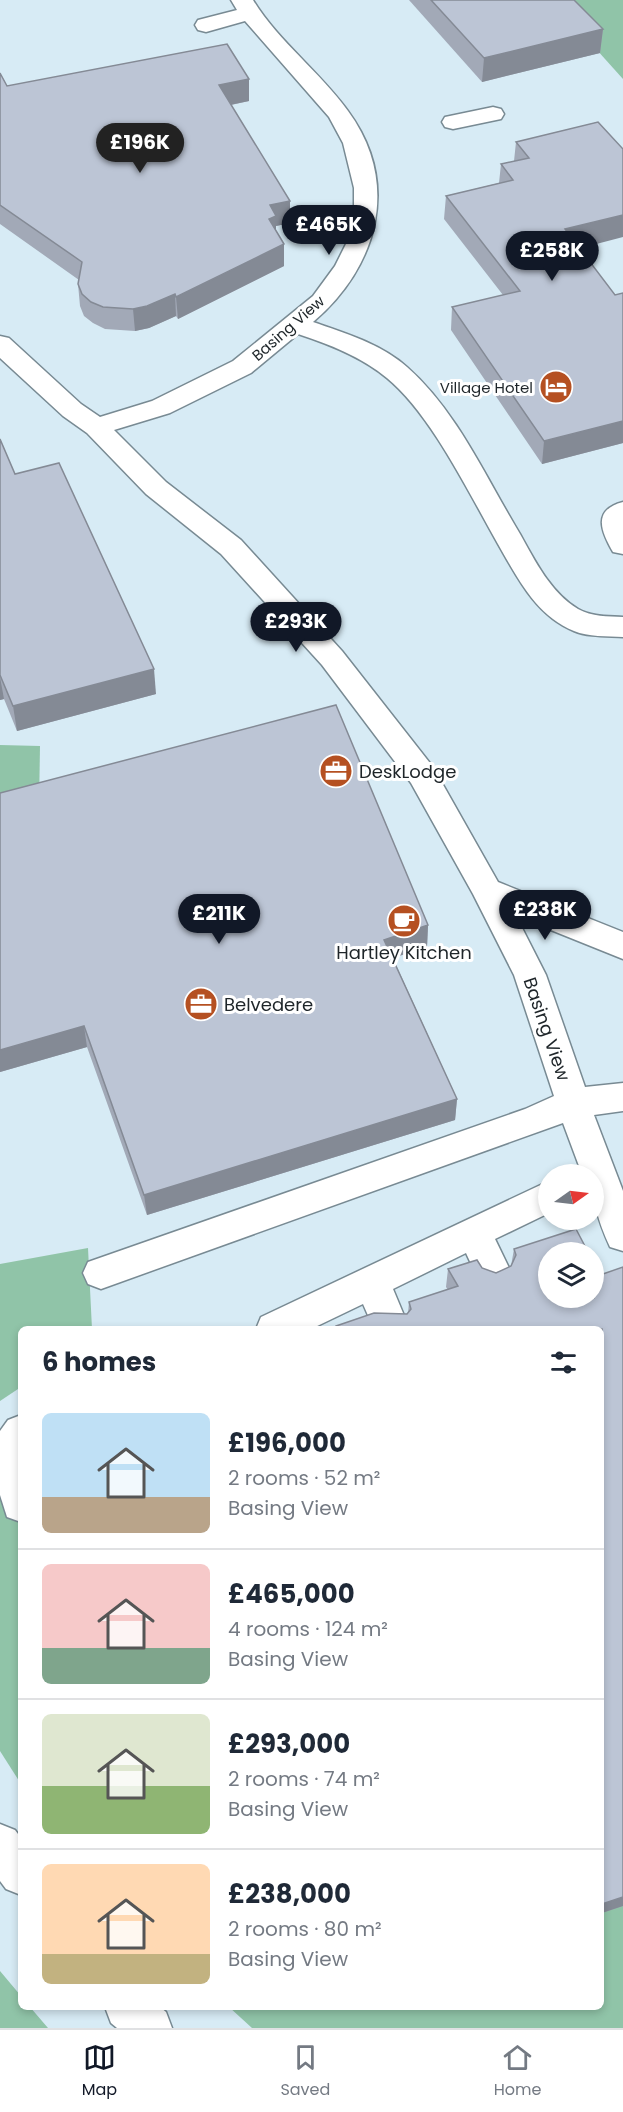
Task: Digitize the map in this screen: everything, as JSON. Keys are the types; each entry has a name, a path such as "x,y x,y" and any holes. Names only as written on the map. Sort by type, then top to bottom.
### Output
{"main road":[{"path":"206,25 246,7"},
{"name":"Basing View","path":"96,428 161,407 242,367 322,301 346,267 360,240 366,212 366,188 355,143 339,114 246,7"},
{"path":"453,122 493,114"},
{"path":"294,324 341,339 398,373 438,418 531,576 553,605 568,616 585,624 623,627"},
{"name":"Basing View","path":"0,344 72,410 96,428 156,488 231,547 332,658 422,775 487,891 530,975 592,1164"},
{"path":"623,511 615,518 614,523 615,531 623,545"},
{"path":"487,891 623,946"},
{"name":"Basing View","path":"573,1103 623,1097"},
{"path":"101,1273 526,1123 573,1103"},
{"name":"Basing View","path":"604,1193 623,1236"},
{"path":"280,1326 538,1202"},
{"path":"474,1234 493,1272"},
{"path":"372,1283 390,1325"},
{"path":"18,1437 10,1449 18,1489"},
{"path":"0,1845 18,1870"},
{"path":"130,2010 150,2028"}],"green space":[{"path":"552,0 623,0 623,79"},
{"path":"0,745 40,746 39,806 0,817"},
{"path":"88,1248 92,1326 18,1326 18,1389 0,1401 0,1264"},
{"path":"0,1481 18,1504 18,1779 0,1751"},
{"path":"623,1901 623,2028 252,2028 232,2010 604,2010 604,1906"},
{"path":"0,1971 18,1992 18,2010 33,2010 48,2028 0,2028"}],"building":[{"path":"431,0 574,0 603,29 484,58"},
{"path":"227,44 249,79 219,85 290,201 270,205 276,216 269,219 284,244 176,297 175,294 147,306 133,309 103,307 91,302 82,294 78,284 82,262 0,205 0,73 7,86"},
{"path":"598,122 623,149 623,215 565,229 615,295 623,293 623,421 544,441 452,307 520,291 446,196 513,180 501,164 529,158 516,142"},
{"path":"0,439 15,474 59,463 154,669 13,706 0,675"},
{"name":"Belvedere","path":"336,705 428,925 384,940 457,1099 144,1195 84,1026 0,1050 0,793"},
{"path":"573,1230 577,1230 583,1242 538,1242 538,1308 604,1308 604,1274 623,1267 623,1897 604,1903 604,1326 336,1326 374,1313 407,1314 411,1309 409,1302 458,1286 448,1269 477,1260 482,1268 496,1273 511,1266 516,1255 514,1249"}],"place":[{"name":"Village Hotel","path":"556,387"},
{"name":"DeskLodge","path":"336,771"},
{"name":"Hartley Kitchen","path":"404,921"},
{"name":"Belvedere","path":"201,1004"}]}
